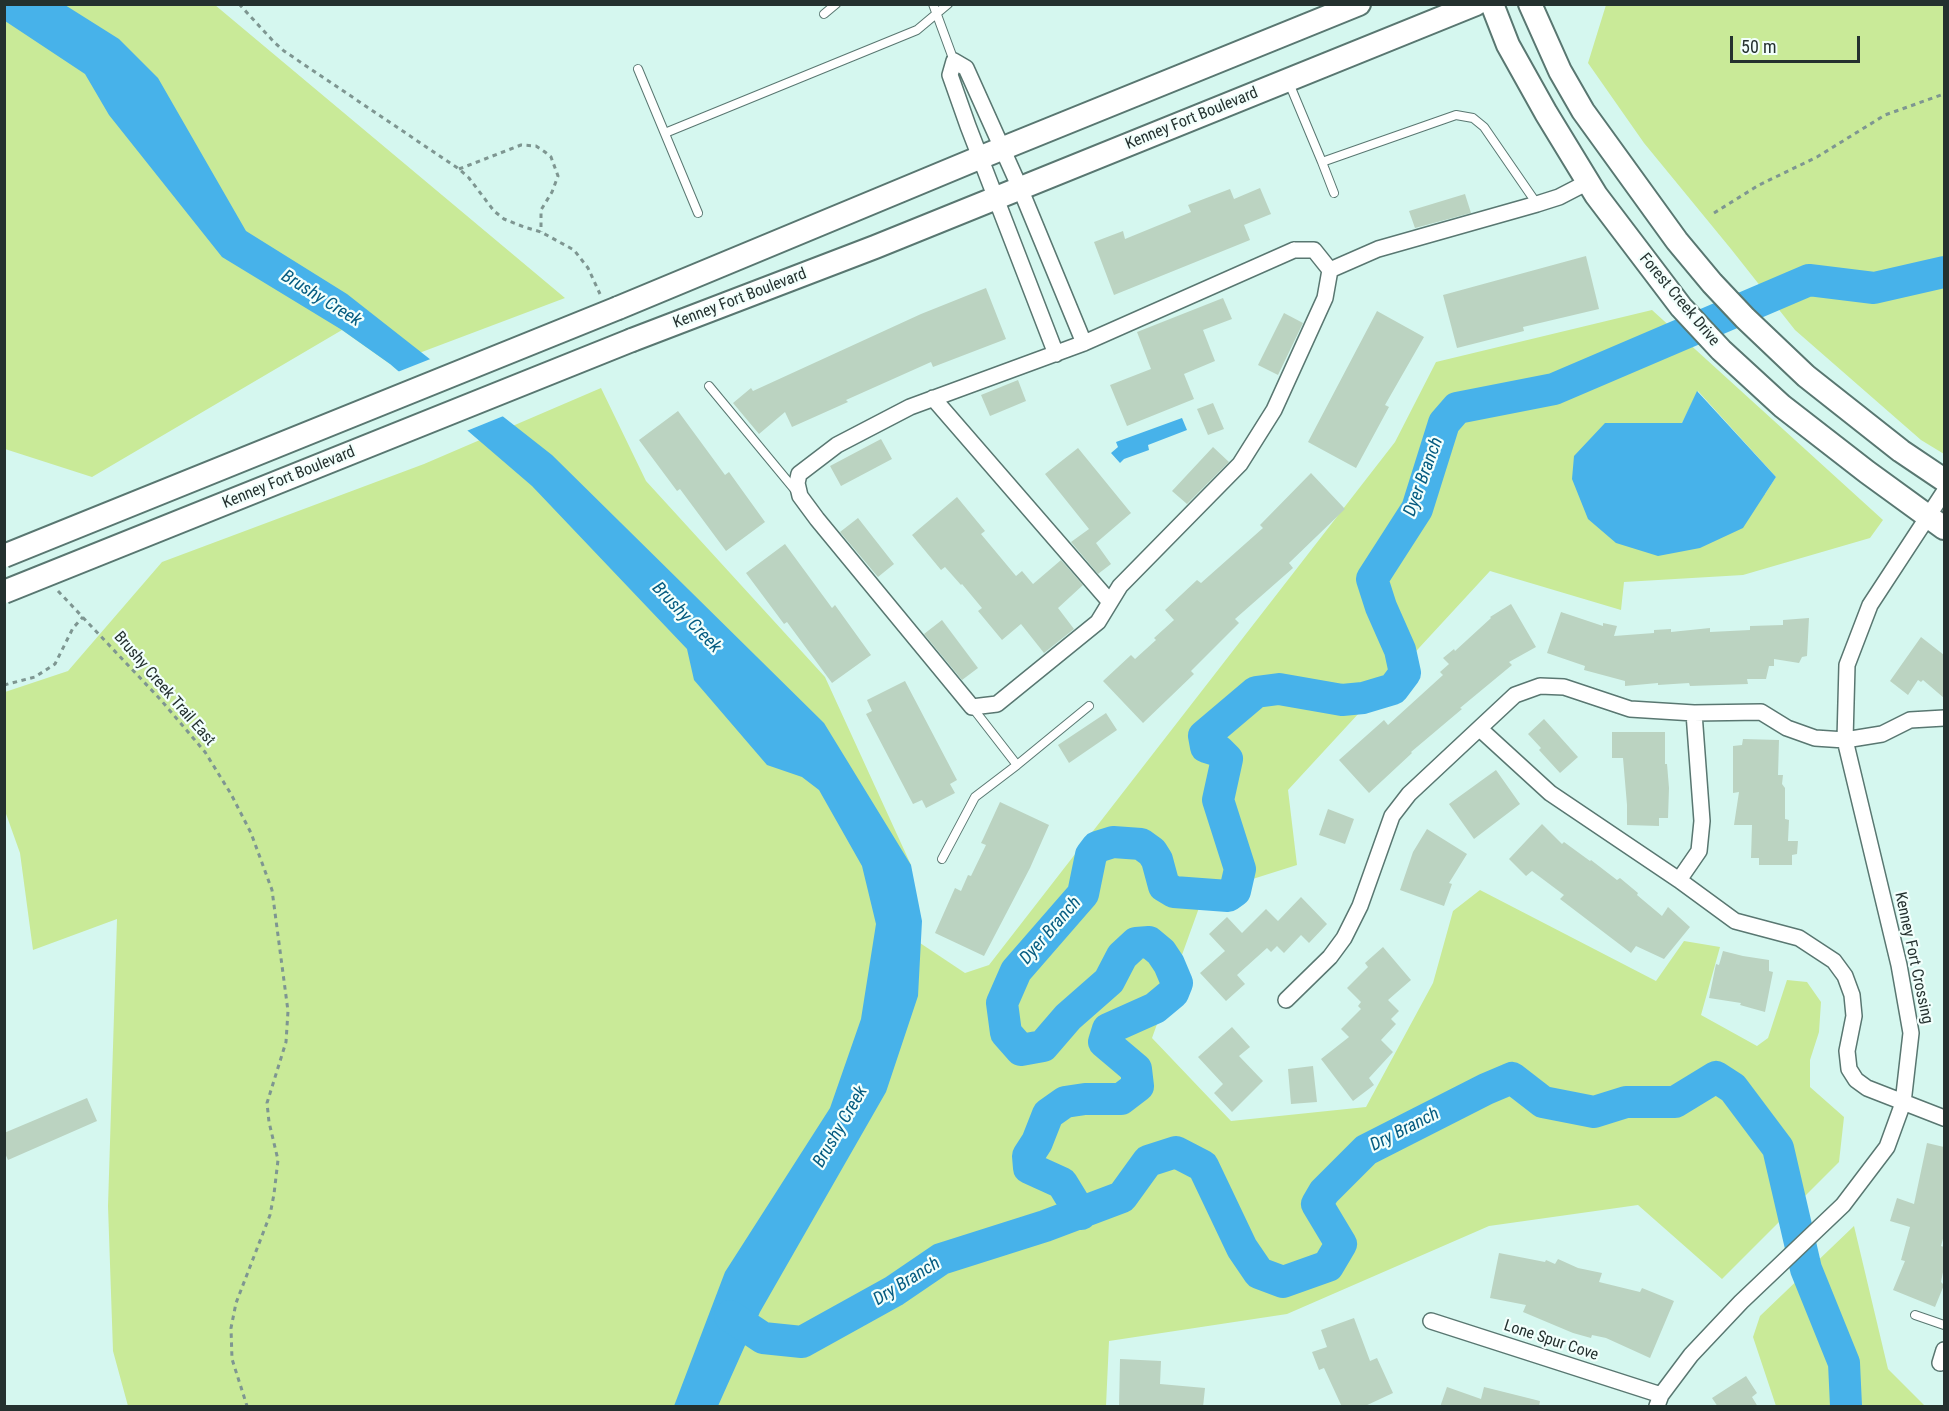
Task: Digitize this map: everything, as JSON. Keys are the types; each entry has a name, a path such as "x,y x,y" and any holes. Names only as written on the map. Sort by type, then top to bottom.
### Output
{"main road":[{"name":"Kenney Fort Boulevard","path":"4,556 618,308 1359,4"},
{"name":"Kenney Fort Boulevard","path":"4,592 632,340 875,247 1476,4"},
{"name":"Forest Creek Drive","path":"1492,4 1508,45 1588,182 1681,307 1721,350 1782,406 1936,522"},
{"path":"1530,4 1560,71 1583,111 1677,242 1712,283 1744,318 1806,376 1902,451 1944,480"}],"street":[{"path":"1056,354 994,199 950,75 954,61 966,68 1020,188 1084,343"},
{"path":"1330,270 1378,249 1517,211 1559,197 1588,182"},
{"path":"1294,250 1314,250 1330,270 1325,298 1274,410 1240,464 1120,586 1098,622 997,704 972,707 800,496 797,483 799,474 837,445 910,407 1084,343 1294,250"},
{"path":"933,398 1110,603"},
{"name":"Kenney Fort Crossing","path":"1659,1401 1691,1354 1741,1302 1843,1205 1887,1147 1903,1103 1911,1033 1899,965 1845,740 1847,665 1870,605 1936,522 1944,492"},
{"path":"1286,1000 1330,957 1344,938 1360,906 1392,816 1408,794 1515,695 1540,686 1564,687 1630,709 1694,713 1761,712 1787,728 1815,738 1845,740 1882,734 1910,720 1944,718"},
{"path":"1679,880 1700,851 1701,831 1694,713"},
{"path":"1480,729 1550,793 1679,880 1735,921 1799,938 1834,961 1845,976 1852,995 1854,1016 1847,1051 1849,1069 1856,1080 1867,1088 1944,1118"},
{"name":"Lone Spur Cove","path":"1431,1322 1659,1401"}],"lane":[{"path":"824,14 836,4"},
{"path":"933,4 954,61"},
{"path":"665,133 917,30 948,4"},
{"path":"638,69 698,213"},
{"path":"1288,81 1334,193"},
{"path":"1322,162 1455,115 1464,116 1473,118 1484,127 1538,204"},
{"path":"709,386 800,496"},
{"path":"942,859 975,797 1089,706"},
{"path":"972,707 1017,765"},
{"path":"1915,1315 1944,1325"}],"path":[{"path":"239,4 274,42 296,59 459,169 469,178 494,211 504,219 541,232 574,250 588,268 600,294"},
{"path":"1714,213 1759,185 1817,157 1885,115 1944,94"},
{"path":"459,169 521,145 536,146 545,152 551,157 558,176 541,210 541,232"},
{"name":"Brushy Creek Trail East","path":"51,584 177,718 217,770 251,833 272,890 288,1011 286,1042 267,1103 269,1122 278,1152 276,1184 270,1215 240,1292 231,1328 232,1359 248,1407"},
{"path":"4,685 34,677 55,664 73,628 83,617"}],"green space":[{"path":"5,5 215,5 565,298 390,364 342,330 92,477 5,449"},
{"path":"1606,5 1944,5 1944,454 1921,440 1795,330 1644,143 1588,63"},
{"path":"1652,310 1883,520 1870,538 1743,575 1624,582 1621,610 1490,571 1288,790 1297,865 1240,883 1200,905 1152,1038 1231,1121 1366,1107 1433,983 1453,911 1480,890 1656,981 1684,941 1720,947 1701,1015 1757,1046 1768,1038 1787,980 1807,982 1821,1002 1819,1032 1810,1060 1810,1087 1844,1117 1839,1162 1722,1279 1638,1205 1489,1226 1287,1314 1109,1341 1106,1406 128,1406 113,1351 108,1206 117,919 33,950 20,853 5,811 5,692 68,671 162,562 424,464 601,388 646,481 825,677 911,865 914,939 965,973 989,965 1395,442 1436,362","holes":["1698,391 1776,477 1765,494 1662,423 1682,423"]},
{"path":"1854,1226 1888,1369 1925,1406 1776,1406 1753,1337 1760,1316"}],"water":[{"name":"Brushy Creek","path":"4,5 65,5 119,39 158,78 246,231 347,294 552,455 824,723 911,865 922,921 918,996 886,1092 760,1312 718,1406 674,1406 725,1272 830,1108 861,1019 876,924 862,866 819,790 802,777 767,765 694,680 687,649 532,486 390,364 342,330 222,257 109,115 85,74 5,21"},
{"path":"1697,391 1776,477 1743,528 1700,548 1658,556 1616,543 1588,519 1572,479 1574,456 1605,423 1682,423"},
{"path":"1182,418 1187,430 1148,445 1149,450 1124,459 1120,463 1111,453 1118,447 1116,442"}],"pier":[{"path":"433,358 506,415 464,432 395,373"}],"building":[{"path":"1260,188 1271,214 1244,225 1250,240 1114,295 1094,242 1123,231 1125,239 1191,212 1188,205 1230,189 1234,199"},
{"path":"1465,194 1471,213 1415,228 1409,211"},
{"path":"1586,256 1599,309 1523,327 1524,331 1457,348 1443,295"},
{"path":"986,288 1006,339 933,367 931,362 792,427 785,412 759,434 733,403 751,388 753,391 921,314"},
{"path":"1223,298 1232,319 1203,330 1215,361 1184,374 1194,399 1127,426 1110,385 1151,369 1137,332"},
{"path":"1377,311 1424,337 1385,405 1389,407 1356,468 1308,442"},
{"path":"1284,313 1303,323 1278,375 1258,365"},
{"path":"1018,380 1026,401 990,416 981,395"},
{"path":"1213,403 1224,429 1208,435 1197,409"},
{"path":"678,411 725,475 729,472 765,522 726,551 680,489 677,491 639,440"},
{"path":"881,439 892,459 841,486 830,466"},
{"path":"1213,447 1229,462 1187,504 1172,491"},
{"path":"1078,448 1131,513 1096,543 1111,564 1098,574 1071,542 1089,529 1045,474"},
{"path":"1311,473 1345,509 1289,563 1293,568 1235,619 1239,623 1191,671 1194,674 1143,723 1103,681 1131,655 1135,659 1156,640 1154,638 1174,620 1165,610 1197,580 1201,583 1263,528 1260,525"},
{"path":"957,497 985,531 981,534 1016,576 1022,571 1033,584 1061,560 1083,585 1058,608 1074,629 1044,653 1021,624 1002,640 978,611 982,608 962,584 945,567 941,570 912,535"},
{"path":"858,518 894,564 878,577 840,532"},
{"path":"785,544 832,608 835,605 871,655 832,683 787,622 784,624 746,573"},
{"path":"1511,604 1536,647 1509,662 1512,665 1460,708 1462,709 1411,752 1369,793 1339,760 1384,720 1388,725 1443,675 1440,672 1449,664 1443,658 1454,649 1455,651 1490,617"},
{"path":"1561,612 1603,626 1603,623 1617,626 1614,636 1654,633 1654,630 1671,629 1671,632 1710,628 1710,632 1750,630 1750,626 1783,625 1783,620 1809,618 1807,656 1802,657 1799,663 1774,659 1774,666 1769,666 1766,679 1747,679 1748,684 1690,686 1689,683 1658,685 1658,683 1625,686 1625,681 1584,670 1585,666 1547,653"},
{"path":"942,620 978,668 962,680 924,634"},
{"path":"1921,637 1944,655 1944,698 1923,680 1921,682 1918,680 1908,695 1890,681"},
{"path":"905,681 957,780 950,784 955,793 926,808 922,800 913,804 866,714 872,711 867,700"},
{"path":"1106,713 1117,730 1069,763 1058,745"},
{"path":"1544,719 1578,757 1560,773 1528,734"},
{"path":"1612,732 1665,732 1665,764 1667,764 1669,788 1668,818 1659,818 1659,826 1627,825 1623,758 1612,758"},
{"path":"1743,739 1779,740 1778,775 1783,775 1782,784 1785,788 1785,819 1789,820 1788,841 1798,841 1797,854 1792,855 1792,865 1759,865 1759,858 1751,858 1752,825 1734,825 1739,792 1733,793 1733,746 1742,745"},
{"path":"1496,770 1520,804 1474,839 1449,804"},
{"path":"1000,802 1049,825 1030,868 984,956 935,933 955,888 961,891 968,875 971,876 986,845 981,843"},
{"path":"1328,809 1354,819 1345,844 1319,835"},
{"path":"1542,824 1562,844 1564,842 1617,880 1620,878 1662,916 1668,907 1690,927 1664,959 1636,946 1631,953 1560,899 1564,895 1532,871 1526,876 1509,859"},
{"path":"1427,829 1467,854 1449,883 1452,884 1444,906 1400,890 1413,852"},
{"path":"1301,897 1327,924 1309,943 1301,935 1284,953 1277,946 1271,952 1267,948 1237,975 1245,984 1226,1001 1200,973 1225,951 1209,934 1227,917 1242,933 1266,909 1278,921"},
{"path":"1383,947 1411,980 1388,1000 1399,1011 1391,1019 1396,1024 1381,1040 1393,1052 1369,1078 1374,1085 1353,1101 1321,1059 1349,1037 1341,1029 1361,1009 1358,1006 1361,1002 1347,988 1368,967 1365,963"},
{"path":"1723,951 1769,960 1769,971 1773,972 1765,1012 1740,1005 1741,1003 1709,998 1716,964 1719,965"},
{"path":"1232,1027 1250,1047 1239,1056 1263,1081 1232,1112 1214,1093 1223,1084 1198,1057"},
{"path":"1313,1066 1317,1102 1291,1104 1288,1069"},
{"path":"87,1098 97,1121 8,1160 4,1151 4,1133"},
{"path":"1927,1143 1944,1147 1944,1235 1941,1246 1944,1247 1944,1267 1941,1282 1944,1285 1935,1307 1893,1290 1905,1261 1901,1260 1910,1227 1890,1221 1897,1198 1914,1204"},
{"path":"1499,1253 1545,1262 1546,1260 1555,1264 1558,1259 1578,1268 1602,1273 1599,1282 1640,1292 1642,1288 1674,1301 1650,1358 1606,1338 1592,1335 1591,1338 1573,1333 1523,1312 1526,1305 1490,1298"},
{"path":"1354,1318 1370,1361 1377,1358 1393,1393 1363,1407 1342,1407 1324,1368 1319,1370 1312,1352 1327,1347 1321,1330"},
{"path":"1120,1359 1161,1361 1160,1384 1205,1388 1203,1407 1119,1407"},
{"path":"1746,1376 1757,1393 1752,1397 1758,1407 1718,1407 1712,1398"},
{"path":"1447,1387 1481,1399 1484,1387 1540,1401 1539,1407 1440,1407"}],"waterway":[{"name":"Dyer Branch","path":"1081,1214 1062,1183 1029,1168 1028,1156 1037,1142 1048,1114 1065,1102 1085,1099 1121,1099 1138,1086 1136,1069 1104,1042 1108,1029 1155,1008 1173,993 1177,983 1161,952 1149,942 1136,943 1122,956 1109,981 1068,1017 1043,1046 1021,1050 1006,1033 1002,1003 1016,971 1083,894 1091,855 1097,847 1113,842 1141,844 1152,852 1157,860 1164,886 1174,892 1228,896 1235,891 1240,869 1218,800 1227,759 1219,751 1206,747 1204,736 1256,692 1279,689 1342,700 1363,698 1393,689 1405,673 1400,650 1381,607 1372,579 1417,509 1444,423 1457,408 1554,389 1809,280 1874,288 1944,272"},
{"name":"Dry Branch","path":"730,1316 763,1338 802,1342 894,1291 941,1259 1045,1226 1122,1197 1148,1161 1176,1152 1203,1166 1242,1248 1259,1273 1283,1282 1328,1266 1341,1244 1317,1204 1324,1192 1366,1150 1486,1089 1512,1078 1543,1102 1594,1112 1626,1102 1675,1102 1716,1077 1733,1088 1778,1148 1806,1269 1844,1363 1846,1406"}]}
